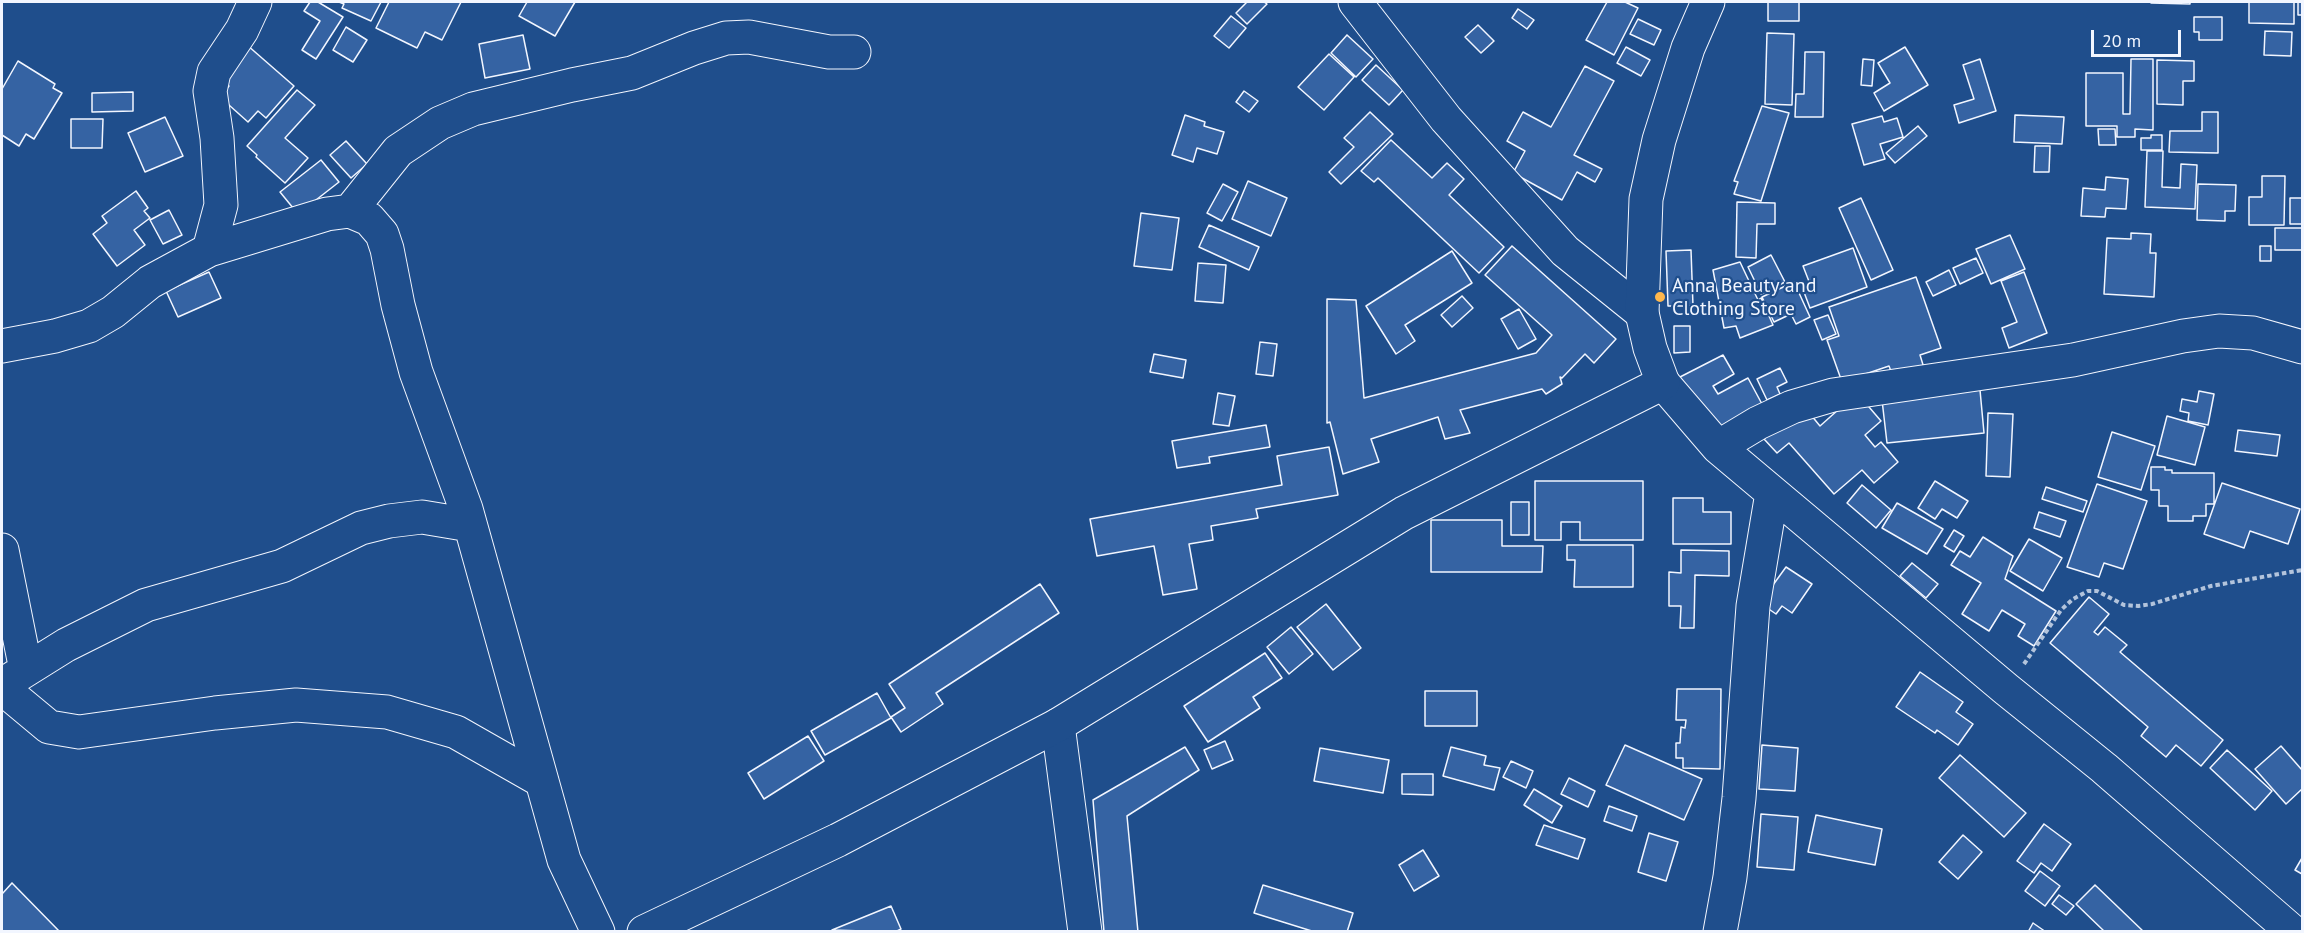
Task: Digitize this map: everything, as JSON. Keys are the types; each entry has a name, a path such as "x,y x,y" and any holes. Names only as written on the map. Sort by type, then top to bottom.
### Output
{"street":[{"path":"209,250 221,205 217,138 210,91 214,72 242,30 255,2"},
{"path":"1355,2 1446,119 1565,251 1642,313"},
{"path":"1708,2 1688,48 1659,140 1646,199 1642,313 1650,348 1663,383 1718,447 2006,689 2104,768 2293,932"},
{"path":"350,211 398,151 440,123 473,109 632,73 726,38 749,37 829,52 854,52"},
{"path":"2,346 56,336 89,326 113,312 150,282 209,250 327,214 350,211 369,219 382,234 416,372 470,525 564,860 598,932"},
{"path":"1718,447 1758,423 1792,407 1833,395 2073,360 2183,336 2219,331 2253,333 2302,347"},
{"path":"644,932 838,840 1058,725 1404,513 1663,383"},
{"path":"1720,932 1730,877 1739,798 1753,606 1772,493"},
{"path":"10,681 66,645 146,605 282,566 362,528 389,521 422,517 470,525"},
{"path":"2,550 10,681 49,727 79,732 215,713 296,705 387,712 456,732 542,782"},
{"path":"1058,725 1085,932"}],"path":[{"path":"2006,689 2061,610 2073,599 2088,591 2097,591 2124,605 2138,606 2211,586 2302,570"}],"building":[{"path":"310,2 318,2 343,17 316,59 302,50 320,21 304,11"},
{"path":"339,2 381,2 371,21 342,8 344,4"},
{"path":"389,2 461,2 442,40 425,32 417,48 376,28"},
{"path":"527,2 575,2 555,36 519,16"},
{"path":"1247,2 1267,4 1247,24 1236,13"},
{"path":"1607,2 1625,2 1638,8 1614,55 1586,40"},
{"path":"1768,2 1799,2 1799,21 1768,21"},
{"path":"2190,2 2190,4 2151,3"},
{"path":"2249,2 2294,2 2294,24 2249,23"},
{"path":"2298,2 2302,2 2302,15 2298,15"},
{"path":"1518,9 1534,20 1527,29 1512,18"},
{"path":"1231,16 1246,28 1229,48 1214,36"},
{"path":"2194,17 2222,17 2222,40 2199,40 2199,32 2194,32"},
{"path":"1638,19 1661,30 1654,45 1630,34"},
{"path":"1478,25 1494,41 1481,53 1465,37"},
{"path":"346,27 367,40 353,62 333,50"},
{"path":"2265,31 2292,32 2291,56 2264,55"},
{"path":"1767,33 1794,34 1792,105 1765,104"},
{"path":"523,35 530,69 485,78 479,44"},
{"path":"1347,35 1373,59 1356,77 1331,53"},
{"path":"247,45 294,86 266,118 258,111 248,122 220,97 229,86 219,77"},
{"path":"1626,47 1650,60 1641,76 1617,63"},
{"path":"1905,47 1928,85 1884,111 1874,93 1890,83 1878,63"},
{"path":"1805,52 1824,52 1823,117 1795,117 1796,94 1804,94"},
{"path":"1329,54 1354,77 1324,110 1298,87"},
{"path":"1863,59 1874,60 1872,86 1861,85"},
{"path":"1980,59 1996,111 1959,123 1954,105 1974,99 1963,65"},
{"path":"2131,59 2153,59 2153,130 2135,129 2135,137 2117,137 2117,126 2086,126 2086,73 2123,73 2123,114 2130,114"},
{"path":"2157,60 2194,61 2194,81 2183,81 2183,105 2157,104"},
{"path":"18,61 55,84 53,88 62,93 34,139 26,134 19,146 2,135 2,89"},
{"path":"1376,65 1403,90 1389,105 1362,80"},
{"path":"1585,66 1614,81 1574,155 1602,169 1595,182 1577,172 1562,200 1513,173 1525,151 1507,141 1523,112 1551,127"},
{"path":"297,90 315,105 285,138 308,158 285,183 247,146"},
{"path":"1244,91 1258,101 1249,112 1236,102"},
{"path":"133,92 133,111 92,112 92,93"},
{"path":"1762,106 1789,113 1761,201 1734,194 1738,182 1734,181"},
{"path":"1370,112 1393,134 1341,184 1329,172 1354,147 1344,138"},
{"path":"2202,112 2218,112 2218,153 2169,152 2170,131 2202,131"},
{"path":"1185,115 1205,122 1204,126 1224,132 1217,154 1197,148 1193,162 1172,155"},
{"path":"2015,115 2064,117 2062,144 2014,142"},
{"path":"1882,116 1884,122 1897,118 1903,137 1880,144 1885,159 1864,165 1852,124"},
{"path":"165,117 183,156 145,172 128,133"},
{"path":"71,119 103,119 102,148 71,148"},
{"path":"1918,126 1927,136 1895,163 1886,153"},
{"path":"2098,129 2115,129 2116,145 2099,145"},
{"path":"2151,135 2162,135 2162,150 2141,150 2141,138 2151,138"},
{"path":"1391,140 1432,178 1447,163 1464,179 1449,195 1504,247 1479,273 1378,178 1374,182 1361,171"},
{"path":"346,141 367,164 351,178 330,155"},
{"path":"2035,146 2050,146 2049,172 2034,172"},
{"path":"2147,151 2163,151 2162,187 2180,188 2181,164 2197,165 2195,209 2145,207"},
{"path":"321,160 339,182 298,214 280,192"},
{"path":"2262,176 2285,176 2284,225 2249,225 2249,197 2262,197"},
{"path":"2106,177 2128,179 2126,209 2106,208 2105,217 2081,216 2083,188 2105,190"},
{"path":"1248,181 1287,198 1271,236 1232,219"},
{"path":"1223,184 1238,192 1222,221 1207,213"},
{"path":"2198,184 2236,185 2235,211 2225,211 2225,221 2197,220"},
{"path":"136,191 148,208 144,211 150,218 134,230 145,245 117,266 93,234 107,223 102,216"},
{"path":"1861,198 1893,270 1871,280 1839,208"},
{"path":"2290,198 2302,198 2302,224 2290,224"},
{"path":"1737,202 1775,203 1775,224 1757,224 1756,258 1736,257"},
{"path":"169,210 182,235 163,244 150,220"},
{"path":"1141,213 1179,218 1172,270 1134,266"},
{"path":"1209,225 1259,247 1249,270 1199,247"},
{"path":"2275,228 2302,228 2302,250 2275,250"},
{"path":"2131,233 2151,234 2150,253 2156,253 2154,297 2104,294 2107,238 2131,239"},
{"path":"2010,235 2025,269 1991,284 1976,249"},
{"path":"1512,246 1616,339 1594,363 1585,354 1562,378 1560,377 1562,384 1546,394 1542,389 1460,410 1470,433 1445,439 1438,417 1371,439 1379,462 1343,474 1330,422 1327,423 1327,299 1356,300 1364,398 1536,353 1552,335 1485,275"},
{"path":"2260,246 2271,246 2271,261 2260,261"},
{"path":"1853,248 1867,287 1810,308 1802,287 1810,284 1803,266"},
{"path":"1691,250 1693,306 1668,306 1666,251"},
{"path":"1452,251 1472,283 1405,325 1415,341 1396,354 1366,306"},
{"path":"1771,255 1785,282 1761,294 1748,267"},
{"path":"1976,258 1983,273 1960,284 1953,268"},
{"path":"1740,262 1758,300 1761,298 1773,325 1740,338 1736,326 1724,328 1713,270"},
{"path":"1198,263 1226,265 1223,303 1195,301"},
{"path":"1949,270 1956,285 1933,296 1926,282"},
{"path":"209,272 221,298 178,317 166,291"},
{"path":"2024,272 2047,333 2009,348 2002,328 2017,322 2001,281"},
{"path":"1916,277 1941,348 1920,355 1924,368 1894,379 1889,366 1842,382 1827,340 1839,336 1829,307"},
{"path":"1794,282 1810,317 1796,324 1791,314 1774,322 1762,297"},
{"path":"1462,296 1473,308 1452,327 1441,315"},
{"path":"1519,309 1536,339 1518,349 1501,319"},
{"path":"1828,315 1836,334 1822,340 1814,320"},
{"path":"1674,326 1690,326 1690,352 1674,353"},
{"path":"1260,342 1277,344 1273,376 1256,374"},
{"path":"1154,354 1186,360 1183,378 1150,372"},
{"path":"1723,355 1734,374 1713,386 1718,394 1748,378 1762,404 1711,433 1680,377"},
{"path":"1780,368 1787,382 1777,387 1780,394 1767,400 1757,379"},
{"path":"1980,390 1984,433 1887,443 1882,400"},
{"path":"2199,391 2214,394 2208,425 2188,421 2189,413 2180,411 2182,399 2197,402"},
{"path":"1218,393 1235,396 1229,426 1213,424"},
{"path":"1857,393 1881,421 1865,435 1875,447 1881,442 1898,462 1874,483 1862,470 1834,494 1789,443 1777,453 1764,439 1781,424 1806,409 1820,426"},
{"path":"1988,413 2013,414 2010,477 1986,476"},
{"path":"2167,416 2205,427 2195,465 2157,455"},
{"path":"1266,425 1270,447 1209,457 1210,463 1177,468 1172,441"},
{"path":"2238,430 2280,435 2277,456 2235,451"},
{"path":"2112,432 2155,446 2141,490 2098,477"},
{"path":"1329,447 1338,495 1256,509 1258,518 1211,526 1213,540 1189,544 1197,589 1163,595 1154,546 1097,556 1090,519 1282,485 1277,456"},
{"path":"2151,467 2165,467 2165,470 2172,470 2172,473 2214,473 2214,504 2206,504 2206,516 2193,516 2193,521 2168,521 2168,506 2159,506 2159,490 2151,490"},
{"path":"1535,481 1643,481 1643,540 1580,540 1580,522 1561,522 1561,540 1535,540"},
{"path":"1935,481 1968,501 1957,518 1942,509 1935,519 1918,508"},
{"path":"2222,483 2300,509 2288,544 2250,531 2244,548 2204,534"},
{"path":"2097,484 2147,501 2123,569 2104,563 2099,577 2067,567"},
{"path":"1862,485 1891,510 1876,528 1847,503"},
{"path":"2046,487 2087,501 2083,512 2042,499"},
{"path":"1673,498 1703,498 1703,512 1731,512 1731,544 1673,544"},
{"path":"1511,502 1529,502 1529,535 1511,535"},
{"path":"1897,503 1943,529 1927,554 1882,528"},
{"path":"2039,512 2066,521 2060,537 2034,528"},
{"path":"1431,520 1502,520 1502,546 1543,546 1542,572 1431,572"},
{"path":"1954,530 1964,536 1954,552 1944,546"},
{"path":"1983,537 2013,556 2005,579 2056,611 2034,646 2018,636 2025,624 2002,610 1989,631 1962,614 1981,583 1951,565 1960,551 1970,557"},
{"path":"2029,539 2062,558 2043,591 2010,571"},
{"path":"1567,545 1633,545 1633,587 1574,587 1575,560 1567,560"},
{"path":"1681,550 1729,551 1729,576 1695,575 1694,628 1680,628 1681,606 1669,606 1669,572 1681,573"},
{"path":"1912,563 1938,584 1926,598 1900,576"},
{"path":"1786,567 1812,584 1792,613 1782,606 1776,614 1760,603"},
{"path":"1040,584 1059,613 936,693 943,704 901,732 891,717 905,708 889,684"},
{"path":"2089,597 2109,614 2094,632 2098,635 2105,627 2127,645 2120,652 2223,740 2201,766 2176,745 2166,757 2141,736 2148,727 2050,643"},
{"path":"1326,604 1361,648 1333,670 1297,627"},
{"path":"1291,627 1313,654 1289,674 1267,647"},
{"path":"1265,653 1282,678 1253,697 1260,708 1208,742 1184,706"},
{"path":"1920,672 1963,702 1956,712 1973,724 1958,745 1937,730 1935,733 1896,707"},
{"path":"1677,689 1721,689 1720,769 1683,768 1683,758 1676,758 1676,743 1680,743 1681,727 1685,728 1686,720 1676,720"},
{"path":"1425,691 1477,691 1477,726 1425,726"},
{"path":"877,693 891,718 825,755 811,731"},
{"path":"808,736 824,761 764,799 748,773"},
{"path":"1225,741 1233,760 1212,769 1204,750"},
{"path":"1625,745 1702,779 1684,820 1606,785"},
{"path":"1762,745 1798,748 1795,791 1759,789"},
{"path":"2281,746 2302,770 2302,789 2286,804 2255,769"},
{"path":"1185,747 1199,770 1127,816 1138,932 1104,932 1093,800"},
{"path":"1451,747 1486,756 1484,765 1500,768 1494,790 1443,776"},
{"path":"1320,748 1389,760 1383,793 1314,781"},
{"path":"2227,750 2272,791 2255,810 2210,768"},
{"path":"1960,755 2026,813 2004,837 1939,778"},
{"path":"1511,761 1533,771 1526,788 1503,777"},
{"path":"1402,774 1433,774 1433,795 1402,794"},
{"path":"1569,778 1595,791 1588,807 1561,794"},
{"path":"1534,789 1562,806 1552,823 1524,805"},
{"path":"1609,806 1637,816 1632,831 1604,821"},
{"path":"1761,814 1798,817 1794,870 1757,867"},
{"path":"1816,815 1882,829 1875,865 1808,852"},
{"path":"2044,824 2071,844 2052,871 2041,863 2034,873 2017,861"},
{"path":"1544,825 1585,839 1578,859 1536,845"},
{"path":"1649,833 1678,842 1666,881 1638,872"},
{"path":"1963,835 1982,852 1958,879 1939,862"},
{"path":"1423,850 1439,876 1414,891 1399,865"},
{"path":"2302,858 2302,874 2295,870"},
{"path":"2040,871 2060,886 2045,906 2025,891"},
{"path":"12,883 60,932 2,932 2,894"},
{"path":"1263,885 1353,913 1347,932 1315,932 1254,913"},
{"path":"2095,885 2144,932 2105,932 2076,904"},
{"path":"2059,895 2074,906 2066,915 2052,904"},
{"path":"891,906 901,929 895,932 832,930"},
{"path":"2033,923 2046,932 2028,932"}],"place":[{"name":"Anna Beauty and Clothing Store","path":"1660,297"}]}
